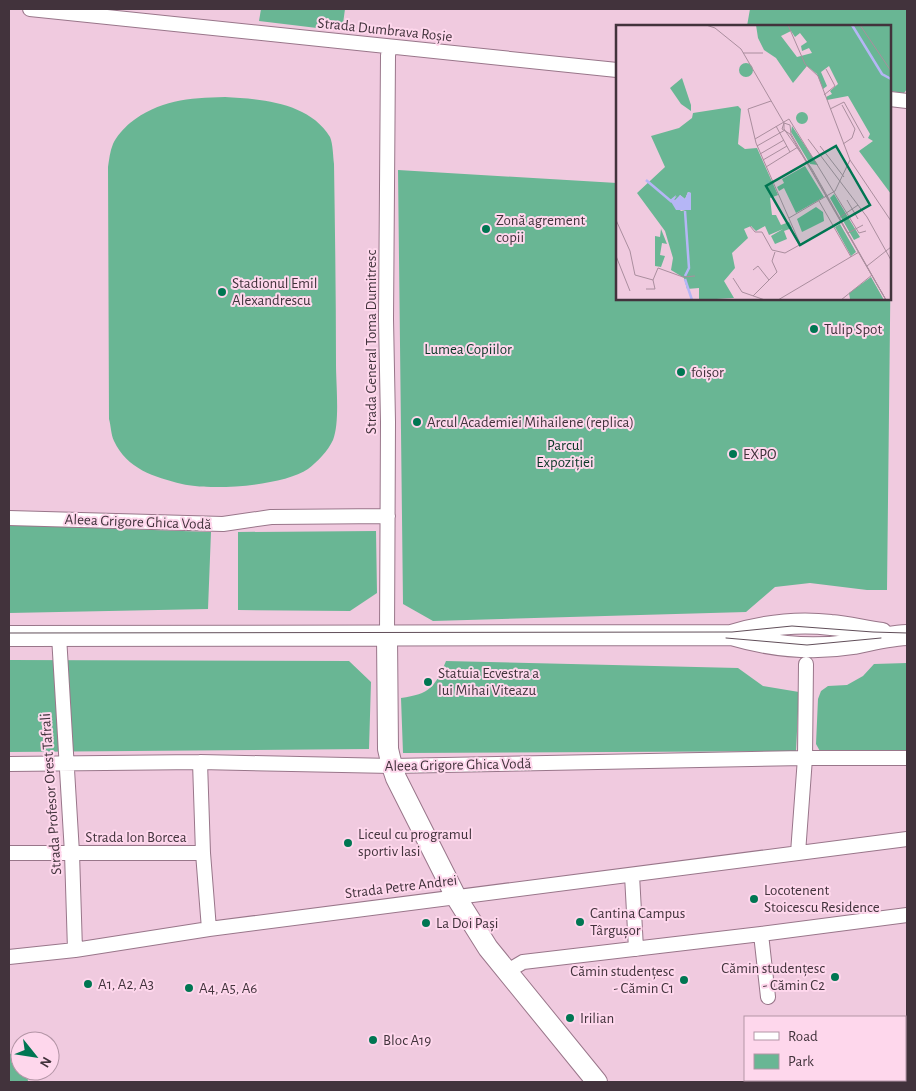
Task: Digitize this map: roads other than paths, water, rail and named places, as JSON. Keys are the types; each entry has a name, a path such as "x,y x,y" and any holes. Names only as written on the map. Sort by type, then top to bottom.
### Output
{"main road":[{"path":"9,636 731,635 760,644 785,647 832,646 902,635"},
{"path":"387,636 388,749 392,766 456,896 488,948 597,1082"}],"street":[{"name":"Strada Dumbrava Roșie","path":"30,9 616,70"},
{"name":"Strada General Toma Dumitresc","path":"387,636 386,319 389,47"},
{"path":"891,99 907,101"},
{"name":"Aleea Grigore Ghica Vodă","path":"9,518 222,524 271,517 388,516"},
{"name":"Strada Profesor Orest Tafrali","path":"59,636 65,763 72,853 75,950"},
{"path":"798,853 805,758 806,664"},
{"name":"Aleea Grigore Ghica Vodă","path":"9,764 200,762 392,766 805,758 907,758"},
{"path":"200,762 203,853 209,929"},
{"name":"Strada Petre Andrei","path":"9,957 75,950 209,929 456,896 907,839"},
{"name":"Strada Ion Borcea","path":"9,853 203,853"},
{"path":"632,875 636,949"},
{"path":"506,972 522,962 907,915"},
{"path":"761,934 768,997"}],"tram line":[{"path":"9,633 732,632 792,626 907,633"},
{"path":"726,638 807,645 881,638"}],"place":[{"name":"Zonă agrement copii","path":"486,229"},
{"name":"Stadionul Emil Alexandrescu","path":"222,292"},
{"name":"Tulip Spot","path":"814,329"},
{"name":"foișor","path":"681,372"},
{"name":"Arcul Academiei Mihailene (replica)","path":"417,422"},
{"name":"EXPO","path":"733,454"},
{"name":"Statuia Ecvestra a lui Mihai Viteazu","path":"428,682"},
{"name":"Liceul cu programul sportiv Iasi","path":"348,843"},
{"name":"Locotenent Stoicescu Residence","path":"754,899"},
{"name":"Cantina Campus Târgușor","path":"580,922"},
{"name":"La Doi Pași","path":"426,923"},
{"name":"Cămin studențesc - Cămin C2","path":"835,977"},
{"name":"Cămin studențesc - Cămin C1","path":"684,980"},
{"name":"A1, A2, A3","path":"88,984"},
{"name":"A4, A5, A6","path":"189,988"},
{"name":"Irilian","path":"570,1018"},
{"name":"Bloc A19","path":"373,1040"}],"park label":[{"name":"Lumea Copiilor","path":"468,349"},
{"name":"Parcul Expoziției","path":"565,454"}]}
